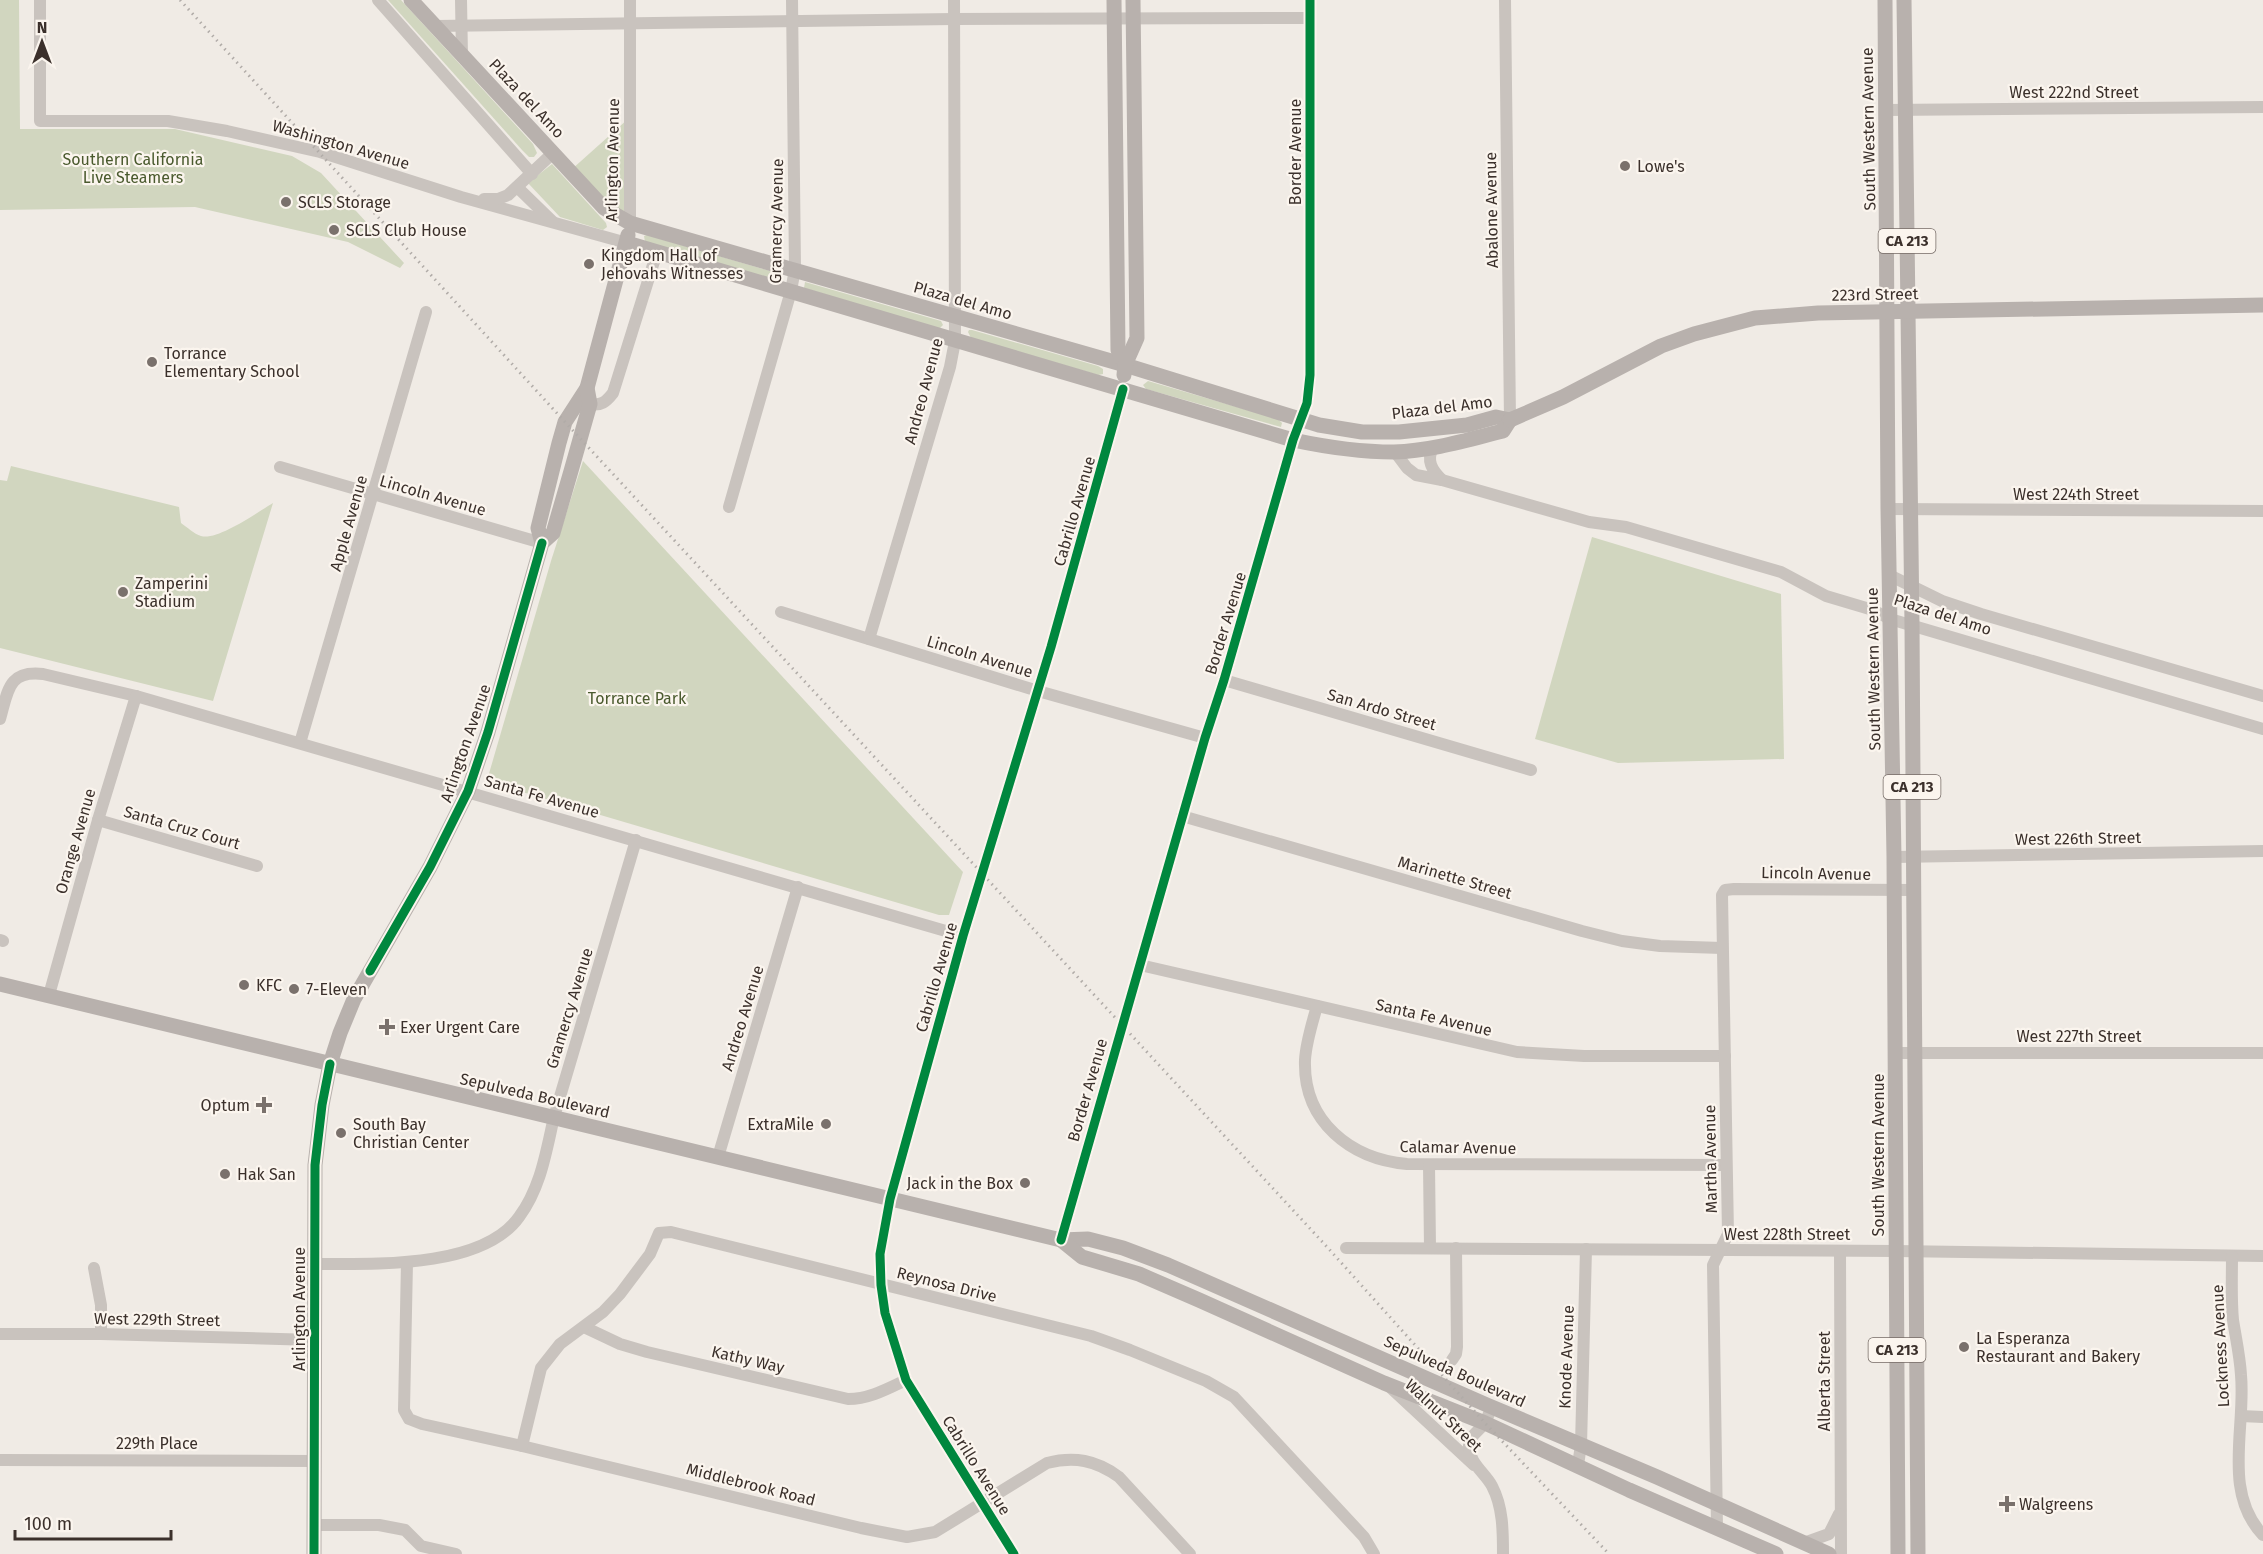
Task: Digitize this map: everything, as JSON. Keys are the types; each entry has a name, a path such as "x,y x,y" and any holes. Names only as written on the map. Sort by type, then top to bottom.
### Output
{"main road":[{"name":"Plaza del Amo","path":"411,0 604,208 630,223 795,269 1343,430 1390,432 1467,425 1496,417 1510,420 1503,431 1433,447 1395,452 1321,446 1293,440 627,243"},
{"name":"Cabrillo Avenue","path":"1114,0 1118,350 1125,365"},
{"name":"Cabrillo Avenue","path":"1123,389 1125,365 1137,338 1133,0"},
{"name":"South Western Avenue","path":"1885,0 1888,509 1894,857 1898,1554"},
{"name":"CA 213","path":"1904,0 1912,625 1918,1554"},
{"name":"Arlington Avenue","path":"314,1554 316,1142 330,1064 354,999 425,875 468,791 488,732 542,543 538,528 562,432 565,422 587,388 627,243 630,223"},
{"name":"223rd Street","path":"1510,420 1563,397 1661,346 1728,324 1791,314 2263,305"},
{"name":"Arlington Avenue","path":"542,543 553,533 590,404 587,388"},
{"name":"Sepulveda Boulevard","path":"0,984 1061,1240 1089,1239 1123,1248 1168,1265 1829,1554"},
{"name":"Sepulveda Boulevard","path":"1061,1240 1082,1257 1139,1274 1384,1383 1485,1423 1776,1554"},
{"path":"1231,1314 1239,1296"},
{"path":"1896,1314 1902,1321 1907,1334 1906,1367 1910,1372 1917,1372"}],"street":[{"name":"Washington Avenue","path":"40,0 40,122 168,122 204,126 320,152 462,197 627,243"},
{"path":"378,0 532,174"},
{"path":"461,0 462,56"},
{"name":"Arlington Avenue","path":"630,0 630,223"},
{"name":"Gramercy Avenue","path":"729,507 791,291 795,269 792,0"},
{"name":"Andreo Avenue","path":"869,639 950,368 955,341 954,0"},
{"name":"Border Avenue","path":"1061,1240 1182,816 1293,440 1307,403 1310,375 1310,0"},
{"name":"Abalone Avenue","path":"1505,0 1510,420"},
{"path":"436,27 954,19 1310,18"},
{"name":"West 222nd Street","path":"1886,110 2263,107"},
{"path":"462,197 498,199 517,188 553,153"},
{"path":"517,188 554,223"},
{"path":"590,404 598,405 613,393 657,252"},
{"name":"Apple Avenue","path":"300,743 426,312"},
{"name":"Cabrillo Avenue","path":"1014,1554 906,1380 885,1312 880,1254 890,1199 963,936 1038,691 1123,389"},
{"path":"1433,447 1430,454 1432,470 1442,480"},
{"name":"Plaza del Amo","path":"1395,452 1407,468 1416,475 1442,480 1589,522 1626,527 1780,572 1826,596 1873,610 1890,619 2263,729"},
{"name":"Lincoln Avenue","path":"280,467 542,543"},
{"name":"West 224th Street","path":"1888,509 2263,511"},
{"name":"Plaza del Amo","path":"1889,575 1942,601 1981,614 2263,696"},
{"name":"Lincoln Avenue","path":"781,612 1038,691 1205,738"},
{"name":"Santa Fe Avenue","path":"0,719 12,682 23,674 43,674 136,696 963,936"},
{"name":"San Ardo Street","path":"1224,680 1531,770"},
{"name":"Orange Avenue","path":"48,996 136,696"},
{"name":"Marinette Street","path":"1182,816 1622,941 1660,946 1722,948"},
{"name":"Santa Cruz Court","path":"98,820 257,866"},
{"name":"Gramercy Avenue","path":"314,1264 407,1262 441,1257 472,1249 506,1232 518,1218 537,1186 554,1118 636,840"},
{"name":"West 226th Street","path":"1894,857 2263,851"},
{"name":"Andreo Avenue","path":"718,1157 798,887"},
{"name":"Lincoln Avenue","path":"1722,895 1725,890 1734,889 1913,890"},
{"name":"Martha Avenue","path":"1717,1528 1713,1265 1728,1234 1722,895"},
{"name":"Santa Fe Avenue","path":"1140,965 1517,1052 1584,1056 1725,1056"},
{"name":"Calamar Avenue","path":"1317,1006 1307,1048 1306,1078 1318,1113 1329,1129 1347,1144 1373,1158 1392,1163 1429,1165 1726,1165"},
{"name":"West 227th Street","path":"1895,1053 2263,1053"},
{"path":"1429,1165 1430,1248"},
{"name":"Reynosa Drive","path":"522,1446 541,1368 560,1344 584,1327 620,1294 650,1254 659,1233 677,1233 1090,1336 1130,1350 1222,1389 1246,1408 1364,1537 1374,1554"},
{"name":"West 228th Street","path":"1346,1248 1916,1251 2263,1256"},
{"path":"1452,1360 1457,1347 1456,1248"},
{"name":"Knode Avenue","path":"1578,1465 1581,1445 1586,1249"},
{"name":"Alberta Street","path":"1840,1251 1840,1554"},
{"name":"Lockness Avenue","path":"2232,1256 2233,1319 2242,1377 2238,1479 2248,1515 2263,1535"},
{"name":"Middlebrook Road","path":"407,1262 404,1400 406,1416 422,1424 907,1537 935,1532 1047,1462 1061,1459 1091,1461 1106,1467 1119,1477 1190,1554"},
{"path":"94,1268 101,1305 101,1334"},
{"name":"Kathy Way","path":"584,1327 620,1344 647,1352 848,1399 871,1396 906,1380"},
{"name":"West 229th Street","path":"0,1334 101,1334 314,1340"},
{"name":"Walnut Street","path":"1384,1383 1481,1472 1491,1484 1498,1498 1501,1513 1503,1554"},
{"name":"Walnut Street","path":"1481,1472 1469,1446 1471,1437 1485,1423 1492,1407"},
{"path":"2241,1416 2263,1417"},
{"name":"229th Place","path":"0,1460 314,1461"},
{"name":"Alberta Street","path":"1804,1543 1829,1534 1840,1510"},
{"path":"314,1526 379,1526 405,1530 421,1546 456,1554"}],"green space":[{"name":"Southern California Live Steamers","path":"0,0 19,0 20,129 175,129 292,156 321,173 404,263 400,268 348,242 195,207 0,210"},
{"path":"388,0 401,0 533,144 537,153 534,157 529,157 522,150"},
{"path":"628,119 628,221 571,170"},
{"path":"552,164 606,223 607,227 603,230 560,217 528,183"},
{"path":"644,236 777,273 779,276 774,280 645,242"},
{"path":"805,282 941,321 943,325 939,329 804,288"},
{"path":"969,330 1098,366 1103,369 1103,374 1098,375 971,338"},
{"path":"1148,381 1278,419 1282,423 1281,427 1146,389 1143,385"},
{"name":"Torrance Park","path":"583,461 963,872 949,915 939,915 492,783 488,777 551,561"},
{"name":"Zamperini Stadium","path":"11,466 179,507 181,523 201,536 227,530 273,503 213,701 0,648 0,480 7,481"},
{"path":"1592,537 1781,594 1784,759 1618,763 1535,739"}],"railway":[{"path":"180,0 565,422 1328,1248 1485,1423 1609,1554"}],"cycle path":[{"path":"1061,1240 1205,738 1293,440 1307,403 1310,375 1310,0"},
{"path":"1014,1554 906,1380 885,1313 880,1254 890,1199 963,936 1051,647 1123,389"},
{"path":"370,971 430,867 468,791 488,732 542,543"},
{"path":"314,1554 315,1165 322,1105 330,1064"}],"place":[{"name":"Lowe's","path":"1625,166"},
{"name":"SCLS Storage","path":"286,202"},
{"name":"SCLS Club House","path":"334,230"},
{"name":"Kingdom Hall of Jehovahs Witnesses","path":"589,264"},
{"name":"Torrance Elementary School","path":"152,362"},
{"name":"Zamperini Stadium","path":"123,592"},
{"name":"KFC","path":"244,985"},
{"name":"7-Eleven","path":"294,989"},
{"name":"Exer Urgent Care","path":"387,1027"},
{"name":"Optum","path":"264,1105"},
{"name":"ExtraMile","path":"826,1124"},
{"name":"South Bay Christian Center","path":"341,1133"},
{"name":"Hak San","path":"225,1174"},
{"name":"Jack in the Box","path":"1025,1183"},
{"name":"La Esperanza Restaurant and Bakery","path":"1964,1347"},
{"name":"Walgreens","path":"2007,1504"}]}
